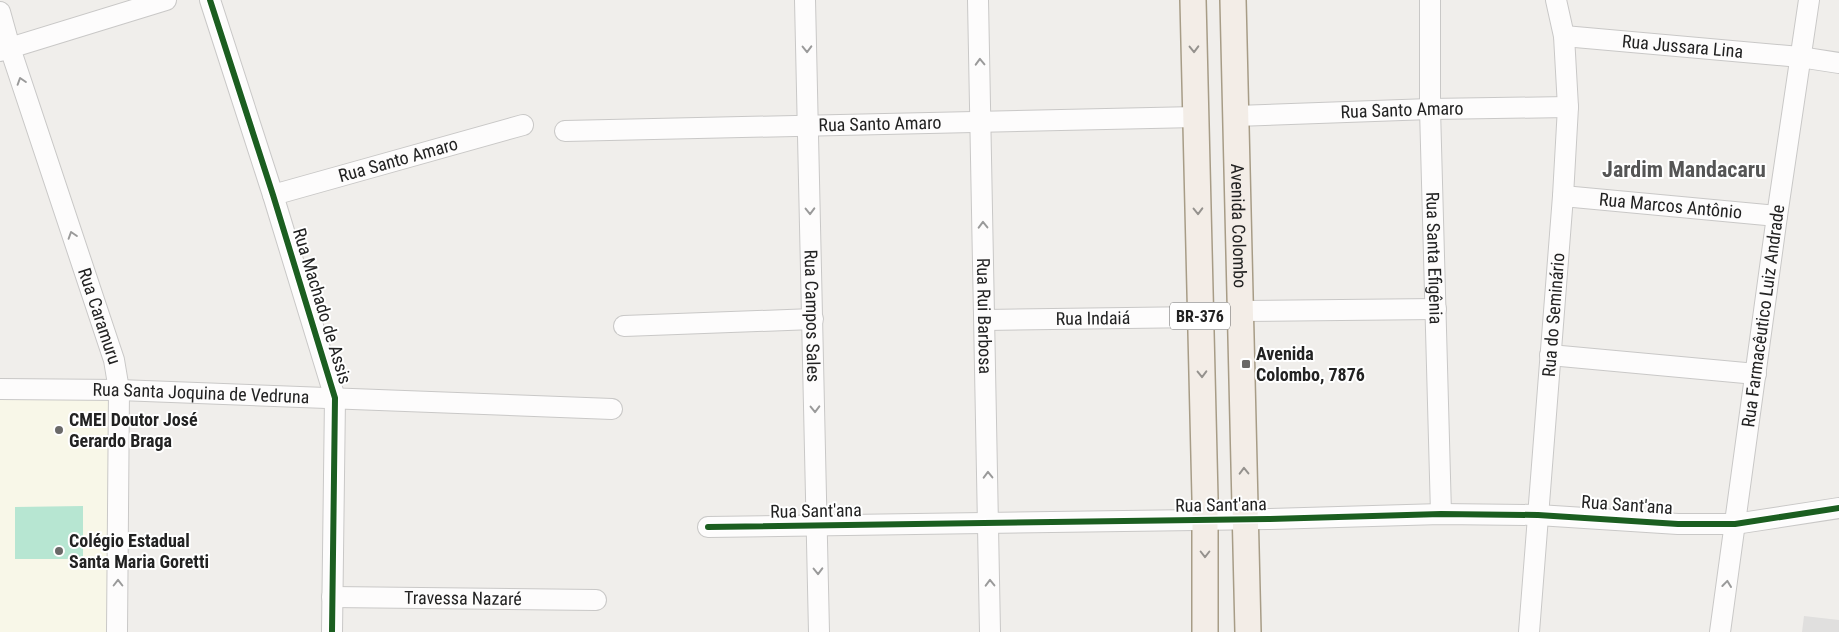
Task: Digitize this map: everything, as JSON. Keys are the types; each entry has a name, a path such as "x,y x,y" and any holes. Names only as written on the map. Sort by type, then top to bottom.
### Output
{"main road":[{"path":"1194,7 1234,7"},
{"name":"BR-376","path":"1194,7 1206,632"},
{"name":"Avenida Colombo","path":"1234,7 1248,632"}],"street":[{"path":"5,50 166,0"},
{"name":"Rua Machado de Assis","path":"210,0 273,195 334,398 332,632"},
{"name":"Rua Campos Sales","path":"806,0 819,632"},
{"name":"Rua Rui Barbosa","path":"978,0 990,632"},
{"name":"Rua Santa Efigênia","path":"1430,0 1430,109 1442,514"},
{"name":"Rua do Seminário","path":"1529,632 1563,196 1568,107 1564,36 1556,0"},
{"name":"Rua Farmacêutico Luiz Andrade","path":"1720,632 1777,216 1809,0"},
{"name":"Rua Caramuru","path":"0,12 5,50 114,360 119,390 117,632"},
{"name":"Rua Jussara Lina","path":"1564,36 1800,57 1839,63"},
{"name":"Rua Santo Amaro","path":"1236,116 1430,109 1568,107"},
{"name":"Rua Santo Amaro","path":"565,132 1196,117"},
{"name":"Rua Santo Amaro","path":"273,195 523,125"},
{"name":"Rua Marcos Antônio","path":"1563,196 1777,216"},
{"path":"1240,311 1436,309"},
{"name":"Rua Indaiá","path":"985,320 1200,317"},
{"path":"624,326 813,319"},
{"path":"1550,355 1756,374"},
{"name":"Rua Santa Joquina de Vedruna","path":"0,390 119,390 612,409"},
{"name":"Rua Sant'ana","path":"708,527 1245,520 1442,514 1538,515 1678,524 1734,524 1839,508"},
{"name":"Travessa Nazaré","path":"332,597 596,600"}],"shaded area":[{"name":"Colégio Estadual Santa Maria Goretti","path":"0,389 119,390 117,632 0,632"},
{"path":"1804,616 1839,620 1839,632 1802,632"}],"green space":[{"path":"83,506 83,559 15,559 15,507"}],"cycle path":[{"path":"210,0 273,195 335,398 332,632"},
{"path":"708,527 1268,519 1441,514 1538,515 1678,524 1735,524 1839,508"}],"place":[{"name":"Avenida Colombo, 7876","path":"1246,364"},
{"name":"CMEI Doutor José Gerardo Braga","path":"59,430"},
{"name":"Colégio Estadual Santa Maria Goretti","path":"59,551"}],"district":[{"name":"Jardim Mandacaru","path":"1684,169"}]}
